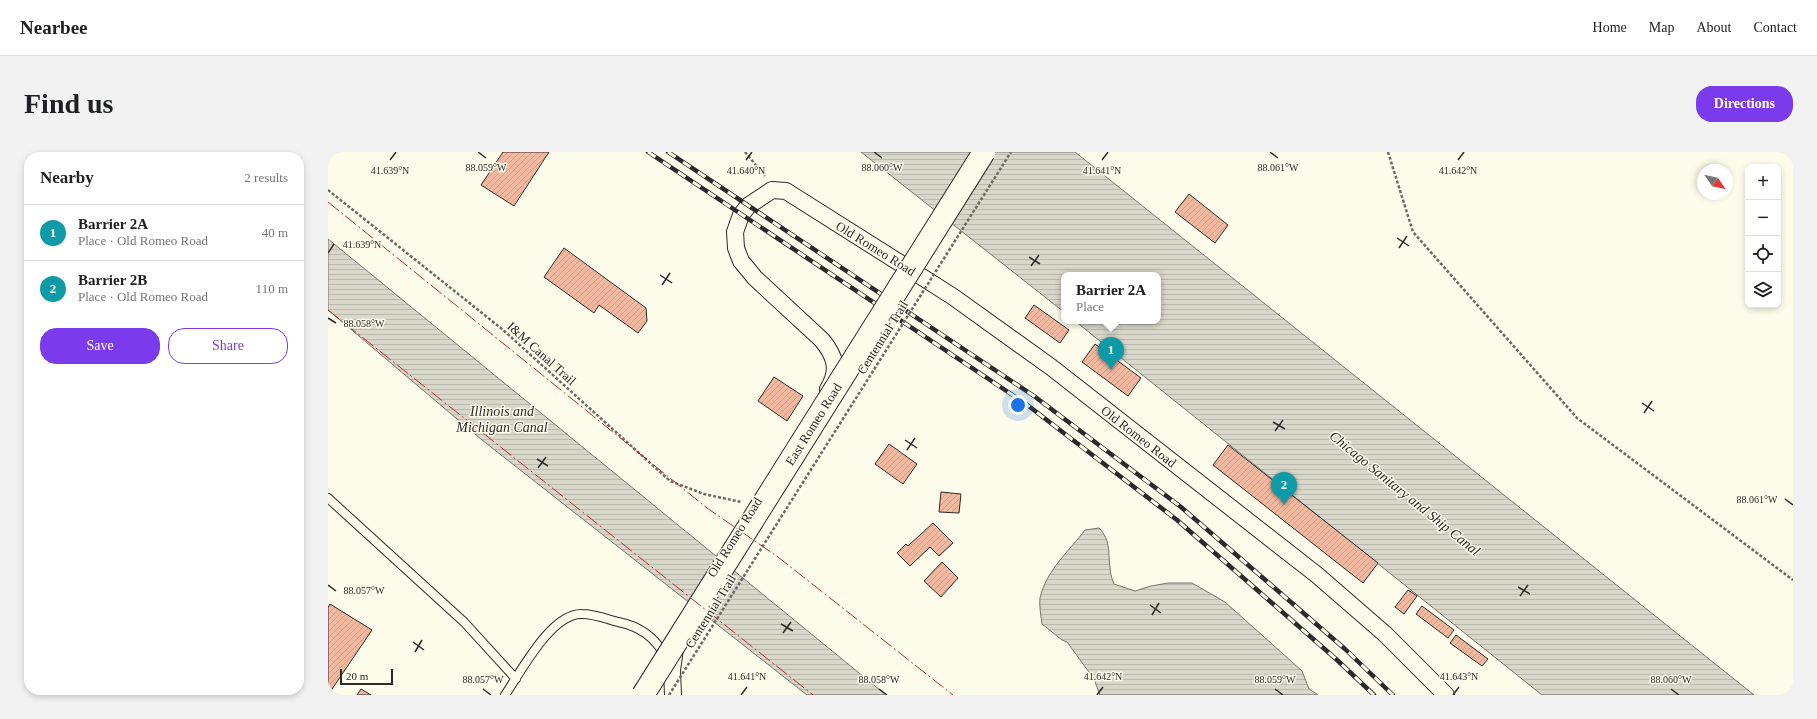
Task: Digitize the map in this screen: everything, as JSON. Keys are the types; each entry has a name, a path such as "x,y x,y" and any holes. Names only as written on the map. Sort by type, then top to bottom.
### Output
{"main road":[{"name":"East Romeo Road","path":"643,695 984,152"}],"street":[{"name":"Old Romeo Road","path":"674,695 672,670 678,634 686,611 834,380 835,365 831,352 822,340 755,278 741,261 736,248 735,232 741,215 748,206 772,190 786,191 952,296 1051,367 1317,575 1385,634 1446,695"}],"lane":[{"path":"328,498 464,622 516,679"},
{"path":"505,695 548,633 565,618 582,614 627,624 649,634 660,646 672,670"}],"path":[{"path":"745,152 762,171 772,190"},
{"name":"Centennial Trail","path":"669,695 1011,152"},
{"path":"1388,152 1413,232 1577,418 1793,580"},
{"name":"I&M Canal Trail","path":"328,190 502,329 670,481 704,494 754,504"}],"water":[{"name":"Chicago Sanitary and Ship Canal","path":"861,152 1075,152 1754,695 1542,695 1079,324 1161,324 1161,272 1061,272 1061,310"},
{"name":"Illinois and Michigan Canal","path":"328,239 886,695 807,695 482,440 328,310"},
{"path":"1099,528 1106,537 1109,552 1110,572 1114,584 1135,591 1168,583 1192,583 1225,602 1302,671 1309,689 1318,695 1100,695 1094,679 1067,642 1062,640 1042,624 1040,604 1040,598 1047,579 1059,562 1085,530"}],"building":[{"path":"503,152 549,152 514,206 481,185"},
{"path":"1189,194 1228,225 1215,243 1175,212"},
{"path":"564,248 646,308 647,321 638,333 599,305 594,313 544,277"},
{"path":"1034,305 1069,330 1060,343 1025,318"},
{"path":"1095,344 1141,378 1128,396 1082,362"},
{"path":"774,377 803,396 787,421 758,401"},
{"path":"889,444 917,464 903,484 875,464"},
{"path":"1228,445 1378,563 1363,583 1213,465"},
{"path":"941,492 961,494 959,513 939,512"},
{"path":"933,523 953,543 939,556 930,547 910,566 897,553 906,544 908,546"},
{"path":"942,562 958,578 941,597 924,581"},
{"path":"1408,590 1417,596 1404,614 1395,607"},
{"path":"330,604 372,630 328,695 328,607"},
{"path":"1422,606 1454,630 1448,638 1416,614"},
{"path":"1456,635 1488,659 1482,666 1450,643"},
{"path":"361,689 371,695 357,695"}],"railway":[{"path":"648,152 1026,404 1177,520 1336,659 1374,695"},
{"path":"668,152 1034,396 1181,507 1345,649 1393,695"}],"power":[{"path":"328,202 707,508 778,557 953,695"},
{"path":"328,310 813,695"}],"place":[{"name":"Barrier 2A","path":"1111,370"},
{"name":"Barrier 2B","path":"1284,505"}]}
